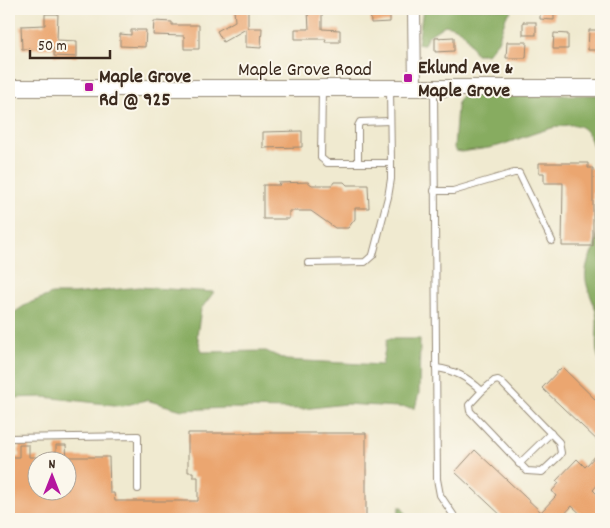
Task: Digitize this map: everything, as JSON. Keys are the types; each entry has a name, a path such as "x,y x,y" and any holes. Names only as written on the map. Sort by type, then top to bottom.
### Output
{"street":[{"path":"414,9 415,89"},
{"name":"Maple Grove Road","path":"9,88 601,88"}],"lane":[{"path":"322,89 321,158 328,163 391,163"},
{"path":"308,263 365,262 374,255 391,179 390,89"},
{"path":"434,89 437,479 440,494 456,519"},
{"path":"358,163 358,126 360,122 390,121"},
{"path":"434,191 453,191 519,173 552,241"},
{"path":"436,368 457,372 482,391"},
{"path":"498,380 551,433 559,442 560,456 545,469 537,473 527,471 470,411 469,405 482,391 498,380"},
{"path":"519,464 551,433"},
{"path":"9,438 138,436 138,489"}],"green space":[{"path":"423,9 513,9 506,17 498,41 487,54 476,54 462,32 445,25 428,36 424,44 418,44"},
{"path":"463,95 601,95 601,363 596,347 596,312 586,282 587,266 596,242 598,230 597,171 593,146 589,136 583,128 567,125 548,129 498,146 461,152 456,151 454,148 457,107 458,100"},
{"path":"139,287 214,292 201,309 197,335 202,352 266,351 286,360 382,365 387,339 420,339 419,393 415,408 345,404 303,409 225,408 182,410 146,400 123,406 44,397 9,398 9,316 27,304 52,294 74,294"},
{"path":"399,507 402,507 408,519 398,519"}],"building":[{"path":"370,9 390,9 390,22 371,23"},
{"path":"540,9 554,9 554,20 540,19"},
{"path":"234,10 248,10 248,28 262,28 261,48 246,47 246,29 223,42 217,31 235,21"},
{"path":"322,10 322,29 340,30 340,42 325,42 326,39 295,39 295,29 309,29 308,11"},
{"path":"45,14 58,14 57,40 77,41 77,57 54,56 54,48 22,49 21,26 45,25"},
{"path":"154,21 172,22 172,25 199,25 199,49 184,49 184,36 153,35"},
{"path":"523,22 536,22 536,35 523,35"},
{"path":"131,30 146,30 145,47 120,46 120,34 131,35"},
{"path":"589,30 601,30 601,50 588,50"},
{"path":"554,33 568,34 568,49 553,49"},
{"path":"454,37 454,51 435,52 435,38"},
{"path":"507,42 527,42 526,58 506,58"},
{"path":"302,131 302,147 263,148 263,132"},
{"path":"539,163 588,163 588,168 593,168 593,246 562,246 563,183 544,183 544,173 539,173"},
{"path":"308,182 312,185 332,185 334,182 344,182 347,185 368,185 369,208 355,208 355,219 348,228 335,228 311,211 289,211 289,219 263,219 263,185"},
{"path":"562,367 601,405 601,444 542,388"},
{"path":"188,433 366,433 366,519 9,519 9,457 19,457 19,445 29,445 28,500 78,500 78,457 109,457 110,493 114,493 115,501 198,501 198,477 193,477 193,472 188,472"},
{"path":"56,445 66,445 66,450 56,450"},
{"path":"475,450 541,512 556,496 552,491 559,483 556,481 577,459 585,467 601,450 601,481 593,490 601,498 601,519 586,519 572,506 560,519 505,519 455,472"}],"place":[{"name":"Eklund Ave & Maple Grove","path":"408,78"},
{"name":"Maple Grove Rd @ 925","path":"89,87"}]}
